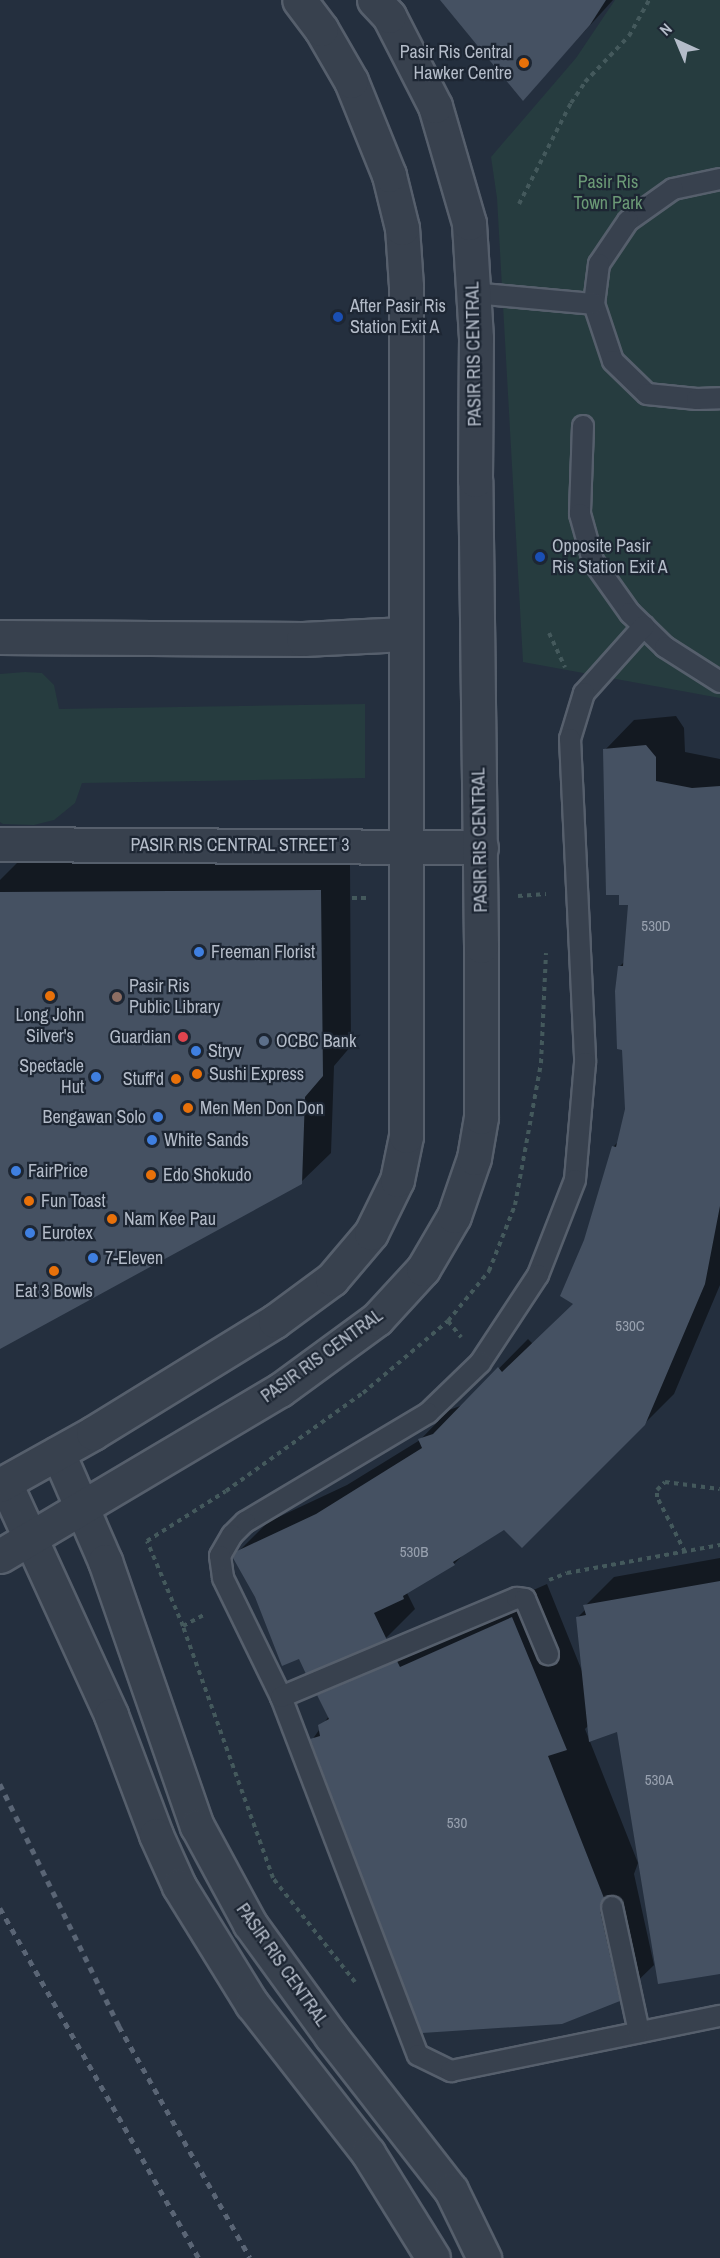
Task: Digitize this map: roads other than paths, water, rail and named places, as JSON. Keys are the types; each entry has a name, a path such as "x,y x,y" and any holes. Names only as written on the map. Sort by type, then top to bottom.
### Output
{"street":[{"path":"299,0 321,29 351,81 389,176 402,228 406,286 404,846 406,1136 397,1180 371,1233 332,1279 275,1321 58,1453 2,1484 30,1538 111,1714 156,1835 179,1886 252,2004 368,2153 434,2258"},
{"name":"PASIR RIS CENTRAL","path":"0,1556 280,1390 377,1319 423,1269 454,1216 474,1158 481,1117 481,847 474,293 469,223 435,106 389,16 374,0"},
{"path":"0,637 303,639 405,634"},
{"name":"PASIR RIS CENTRAL STREET 3","path":"0,844 481,847"},
{"name":"PASIR RIS CENTRAL","path":"58,1453 105,1561 198,1826 250,1924 331,2036 451,2190 484,2258"}],"lane":[{"path":"720,179 673,189 628,221 599,264 594,304 614,361 647,394 697,399 720,398"},
{"path":"474,293 594,304"},
{"path":"583,426 580,514 593,561 630,613 665,647 720,682"},
{"path":"644,626 584,693 570,739 585,1063 575,1180 538,1275 480,1363 428,1413 245,1522 232,1535 220,1556 223,1578 281,1697 418,2055 451,2071 720,2016"},
{"path":"281,1697 521,1598 525,1599 548,1654"},
{"path":"612,1907 639,2032"}],"railway":[{"path":"0,1784 119,2026 250,2258"},
{"path":"0,1908 199,2258"}],"place":[{"name":"Pasir Ris Central Hawker Centre","path":"524,63"},
{"name":"After Pasir Ris Station Exit A","path":"338,317"},
{"name":"Opposite Pasir Ris Station Exit A","path":"540,557"},
{"name":"Freeman Florist","path":"199,952"},
{"name":"Long John Silver's","path":"50,996"},
{"name":"Pasir Ris Public Library","path":"117,997"},
{"name":"Guardian","path":"183,1037"},
{"name":"OCBC Bank","path":"264,1041"},
{"name":"Stryv","path":"196,1051"},
{"name":"Sushi Express","path":"197,1074"},
{"name":"Spectacle Hut","path":"96,1077"},
{"name":"Stuff'd","path":"176,1079"},
{"name":"Men Men Don Don","path":"188,1108"},
{"name":"Bengawan Solo","path":"158,1117"},
{"name":"White Sands","path":"152,1140"},
{"name":"FairPrice","path":"16,1171"},
{"name":"Edo Shokudo","path":"151,1175"},
{"name":"Fun Toast","path":"29,1201"},
{"name":"Nam Kee Pau","path":"112,1219"},
{"name":"Eurotex","path":"30,1233"},
{"name":"7-Eleven","path":"93,1258"},
{"name":"Eat 3 Bowls","path":"54,1271"}],"park label":[{"name":"Pasir Ris Town Park","path":"608,193"}]}
